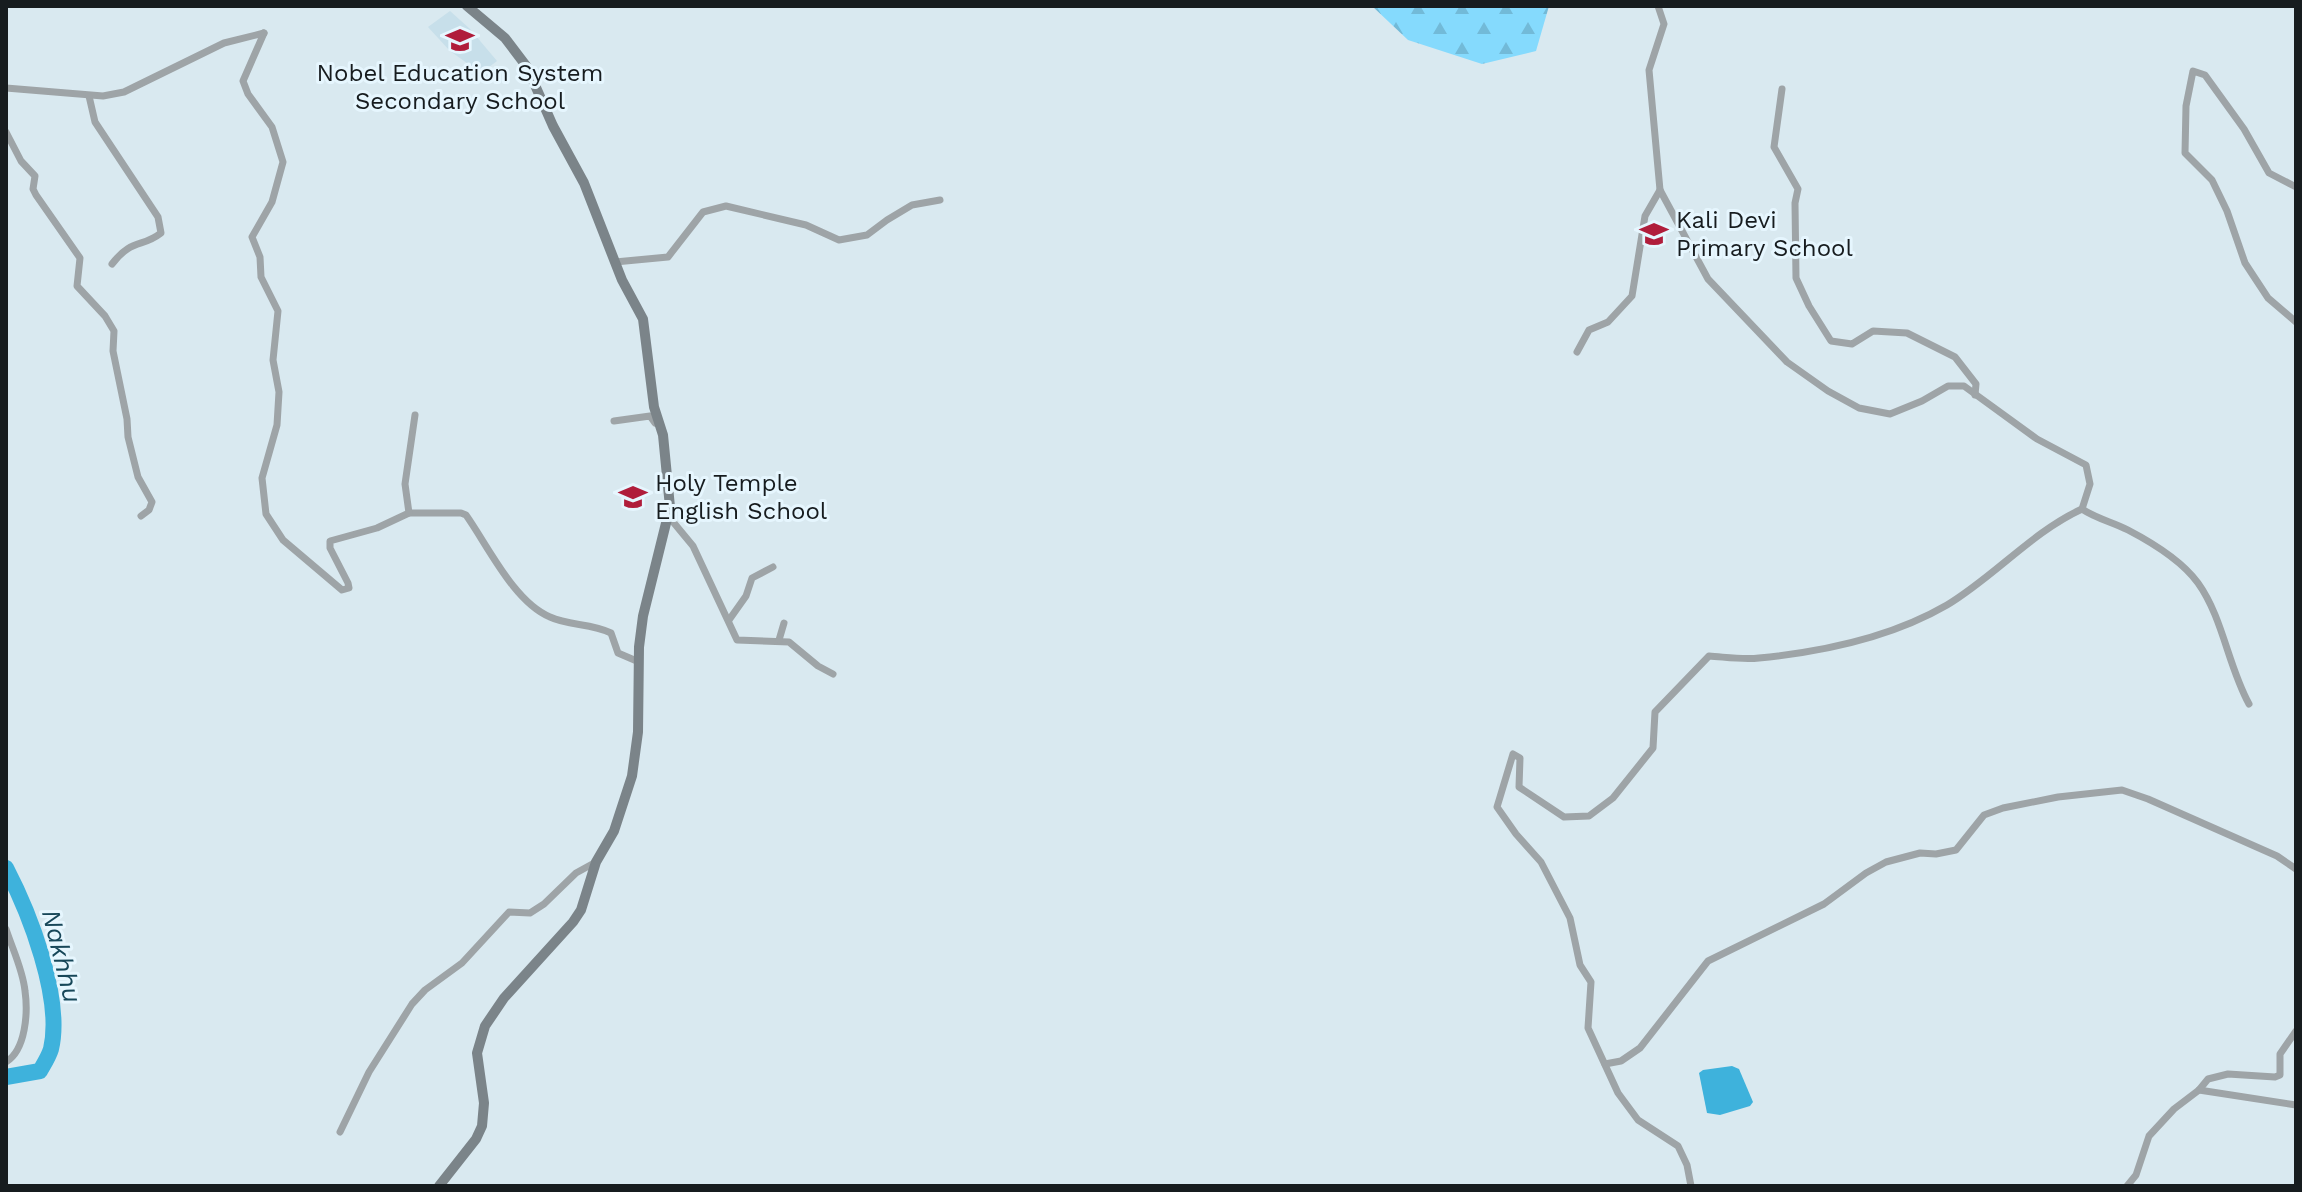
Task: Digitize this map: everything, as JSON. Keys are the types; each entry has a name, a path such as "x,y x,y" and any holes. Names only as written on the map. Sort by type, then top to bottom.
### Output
{"main road":[{"path":"439,1186 476,1139 482,1126 484,1103 477,1053 485,1026 504,998 573,922 585,899 596,862 614,831 632,776 638,732 643,616 670,507 663,435 654,407 643,319 625,287 584,183 553,126 527,67 505,38 467,6"}],"street":[{"path":"1658,6 1664,24 1649,70 1660,190 1708,279 1787,362 1859,408 1890,414 1948,386 1964,386 2037,439 2086,465 2090,484 2082,509 2056,521 1946,605 1901,627 1835,646 1756,658 1709,656 1655,712 1653,748 1613,798 1589,816 1564,817 1519,787 1520,758 1513,754 1497,807 1541,862 1570,918 1580,965 1591,982 1588,1028 1597,1051 1618,1093 1638,1120 1678,1146 1687,1165 1691,1186"},
{"path":"6,88 89,96 124,92 212,48 264,33 243,81 248,94 272,127 283,162 272,202 252,237 260,257 261,277 278,311 273,360 279,392 277,425 262,478 266,514 283,540 342,590 349,588 348,583 330,548 330,541 377,528 409,513 456,512 466,515 529,604 549,617 598,627 611,633 618,653 639,662"},
{"path":"2296,187 2269,173 2244,129 2205,75 2193,71 2186,106 2185,153 2212,180 2227,211 2245,263 2260,286 2268,298 2296,322"},
{"path":"1782,89 1774,147 1798,189 1795,203 1796,278 1831,341 1852,344 1873,331 1907,333 1955,357 1976,384 1975,395"},
{"path":"89,96 95,122 158,217 161,228 161,233 156,237 128,246 112,264"},
{"path":"6,132 21,161 35,176 33,189 36,195 80,258 77,286 105,316 114,331 113,351 128,437 138,477 152,502 149,510 141,516"},
{"path":"1577,352 1589,330 1608,322 1632,296 1645,216 1660,190"},
{"path":"615,262 668,257 680,246 703,212 726,206 806,225 839,240 867,235 912,205 940,200"},
{"path":"409,513 405,484 415,415"},
{"path":"614,421 650,416 663,435"},
{"path":"2082,509 2146,541 2197,582 2209,603 2238,684 2249,704"},
{"path":"669,517 693,546 737,640 779,640 793,644 818,666 833,674"},
{"path":"729,620 746,596 752,578 773,567"},
{"path":"779,640 784,623"},
{"path":"1605,1064 1621,1061 1640,1048 1708,961 1824,904 1886,862 1920,853 1956,850 1984,815 2023,802 2122,790 2277,856 2296,869"},
{"path":"340,1132 398,1022 425,990 462,963 509,912 530,913 576,873 596,862"},
{"path":"6,929 25,990 24,1031 15,1057 6,1062"},
{"path":"2127,1186 2136,1175 2149,1136 2174,1109 2208,1079 2228,1074 2280,1075 2280,1054 2296,1031"},
{"path":"2199,1090 2294,1105"}],"shaded area":[{"name":"Nobel Education System Secondary School","path":"450,11 497,61 481,73 450,51 428,27"},
{"path":"1732,1066 1739,1069 1753,1102 1750,1106 1720,1115 1707,1113 1699,1073"}],"green space":[{"path":"1372,6 1549,6 1536,51 1482,64 1408,40"}],"waterway":[{"name":"Nakhhu","path":"6,868 42,956 52,1005 53,1028 51,1049 40,1071 6,1077"}],"place":[{"name":"Nobel Education System Secondary School","path":"460,40"},
{"name":"Kali Devi Primary School","path":"1654,234"},
{"name":"Holy Temple English School","path":"633,497"}]}
